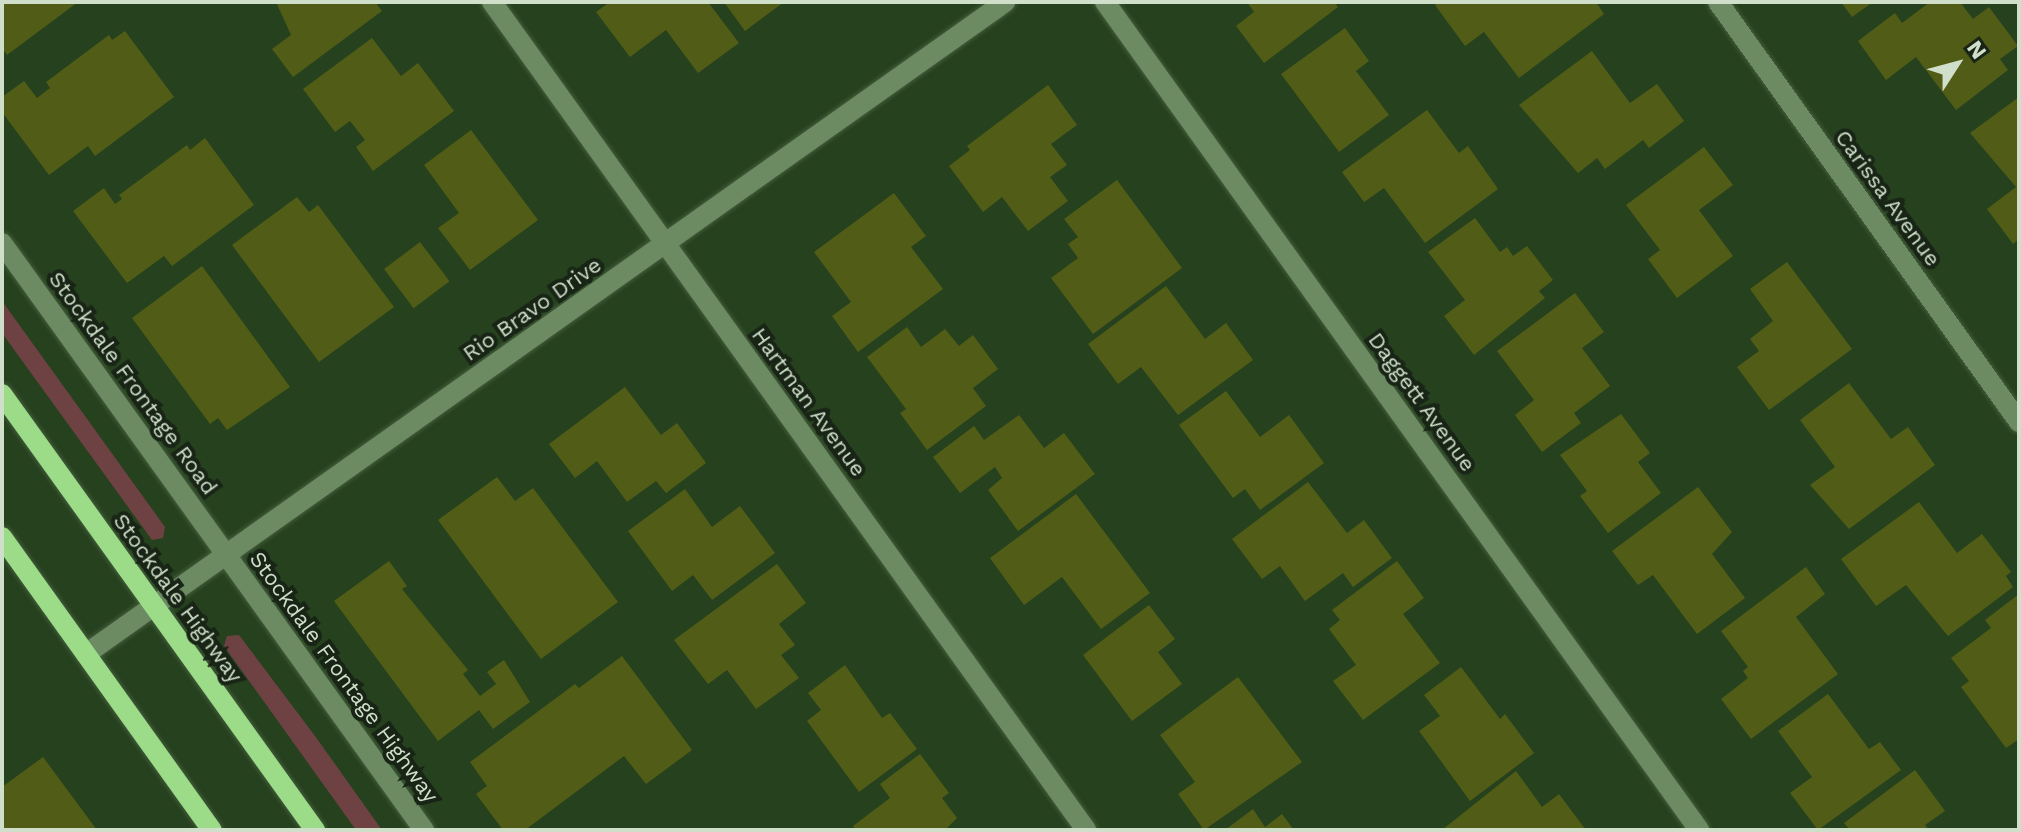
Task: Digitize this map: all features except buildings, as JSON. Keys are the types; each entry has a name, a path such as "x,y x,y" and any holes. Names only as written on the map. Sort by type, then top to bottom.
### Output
{"main road":[{"name":"Stockdale Highway","path":"2,394 315,830"},
{"path":"2,537 212,830"}],"street":[{"name":"Hartman Avenue","path":"492,2 1086,830"},
{"name":"Rio Bravo Drive","path":"86,654 225,552 666,245 1005,2"},
{"name":"Daggett Avenue","path":"1105,2 1699,830"},
{"name":"Carissa Avenue","path":"1718,2 2019,422"},
{"name":"Stockdale Frontage Road","path":"2,243 225,552"},
{"name":"Stockdale Frontage Highway","path":"225,552 424,830"}],"shaded area":[{"path":"2,301 165,527 163,538 152,540 2,333"},
{"path":"239,635 382,830 356,830 224,646 227,636"}]}
